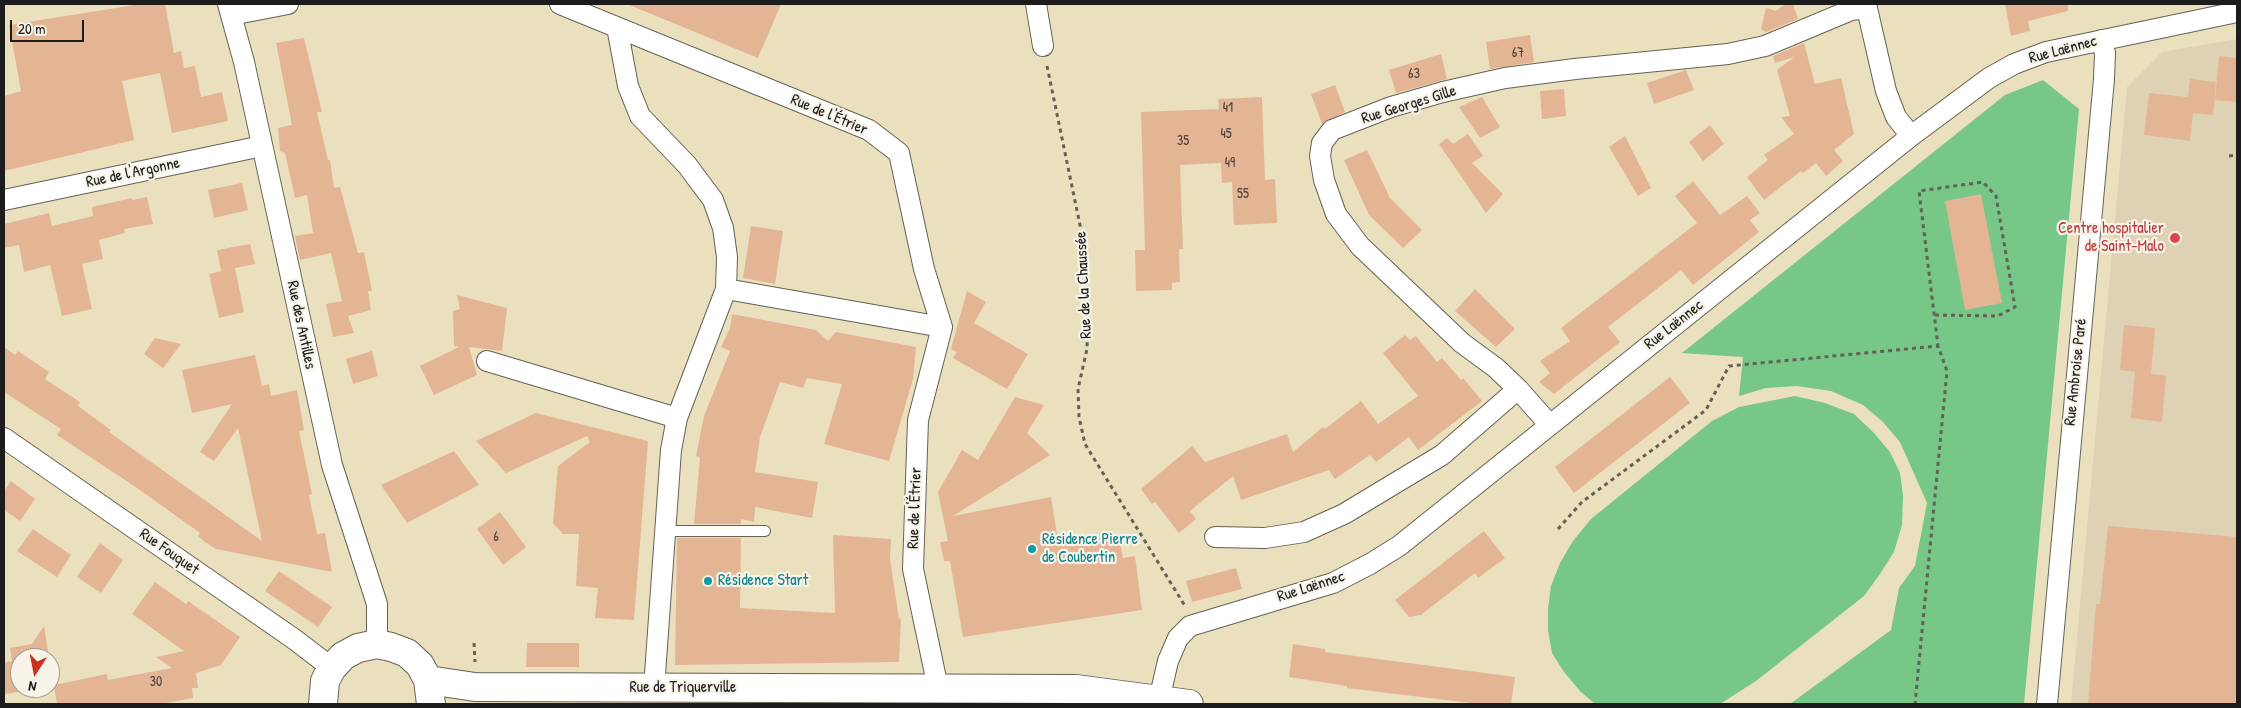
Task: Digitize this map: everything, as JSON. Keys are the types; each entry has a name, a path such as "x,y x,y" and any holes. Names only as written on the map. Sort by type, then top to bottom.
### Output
{"main road":[{"path":"318,701 332,668 343,656 358,648 377,644 391,647 407,654 420,665 430,692"},
{"name":"Rue de Triquerville","path":"430,692 475,687 1076,690 1189,704"}],"street":[{"path":"229,9 288,4"},
{"name":"Rue de l'Étrier","path":"560,4 869,130 900,153 924,269 942,327 918,420 913,569 938,688"},
{"path":"1036,4 1043,46"},
{"path":"1866,6 1886,91 1896,117 1911,136"},
{"name":"Rue Georges Gille","path":"1549,424 1518,389 1496,368 1462,343 1360,246 1336,214 1324,180 1320,156 1322,143 1332,130 1400,105 1505,78 1728,54 1765,46 1851,10 1866,6"},
{"name":"Rue des Antilles","path":"229,9 244,62 332,465 377,604 377,644"},
{"name":"Rue Laënnec","path":"1158,700 1168,661 1178,638 1190,626 1333,584 1399,546 1911,136 1989,78 2014,64 2046,52 2237,12"},
{"path":"617,27 628,86 640,116 686,165 713,200 723,228 727,257 726,289 677,418 671,450 654,688"},
{"name":"Rue Ambroise Paré","path":"2047,704 2104,79 2105,54 2101,40"},
{"name":"Rue de l'Argonne","path":"4,200 262,146"},
{"path":"726,289 942,327"},
{"path":"487,361 677,418"},
{"path":"1215,537 1265,538 1304,532 1344,514 1442,455 1518,389"},
{"name":"Rue Fouquet","path":"4,438 294,639 332,668"}],"lane":[{"path":"665,531 765,531"}],"path":[{"name":"Rue de la Chaussée","path":"1043,46 1081,234 1088,296 1087,350 1078,389 1078,417 1085,444 1183,600"},
{"path":"2229,156 2237,155"},
{"path":"1915,704 1946,371 1938,346 1919,191 1984,182 1996,196 2015,307 1998,316 1935,315"},
{"path":"1558,529 1582,502 1706,410 1729,366 1938,346"}],"shaded area":[{"name":"Centre hospitalier de Saint-Malo","path":"2237,39 2237,704 2071,704 2127,87 2162,52"}],"green space":[{"path":"2043,80 2079,109 2024,704 1790,704 1891,630 1899,588 1915,566 1927,503 1900,442 1883,422 1863,405 1831,391 1797,386 1766,388 1739,396 1743,357 1682,353 2005,95"},
{"path":"1795,396 1825,403 1854,414 1890,452 1900,473 1903,496 1902,525 1894,552 1880,574 1864,596 1756,681 1720,704 1595,704 1580,691 1564,672 1552,653 1548,630 1551,586 1560,563 1573,541 1591,519 1712,421 1739,407"}],"building":[{"path":"141,4 165,4 174,53 181,51 184,68 195,66 201,97 222,92 228,121 172,133 160,73 122,81 134,140 4,171 4,96 21,91 9,25"},
{"path":"627,4 781,4 758,58"},
{"path":"1785,4 1793,4 1798,19 1766,32 1761,29 1766,8 1776,11"},
{"path":"2005,4 2068,4 2068,11 2028,21 2030,31 2011,36"},
{"path":"1530,35 1534,62 1490,69 1486,42"},
{"path":"304,38 322,112 317,112 328,160 330,160 334,188 340,187 358,253 364,252 372,291 368,291 371,310 348,316 354,333 333,337 326,304 342,301 331,253 300,260 295,236 313,233 307,195 295,198 285,153 280,151 278,128 292,125 276,43"},
{"path":"1804,43 1815,84 1841,78 1854,134 1834,150 1843,161 1826,176 1816,163 1803,173 1801,171 1764,200 1747,177 1768,160 1764,155 1794,134 1781,117 1790,116 1777,70 1794,57 1775,63 1773,56"},
{"path":"1441,54 1447,79 1396,93 1389,70"},
{"path":"2219,56 2237,58 2237,102 2215,100"},
{"path":"1686,70 1694,90 1654,104 1647,83"},
{"path":"2190,79 2216,82 2213,115 2193,113 2190,141 2144,135 2149,93 2188,97"},
{"path":"1335,85 1345,112 1322,124 1311,94"},
{"path":"1564,89 1566,116 1542,119 1540,91"},
{"path":"1262,97 1265,180 1275,179 1277,223 1234,225 1232,182 1222,183 1221,163 1180,165 1183,249 1179,249 1180,282 1172,283 1172,290 1136,291 1135,250 1145,250 1141,112 1219,109 1218,99"},
{"path":"1482,97 1500,127 1480,138 1459,107"},
{"path":"1710,125 1724,144 1703,161 1689,142"},
{"path":"1468,134 1483,156 1472,163 1503,194 1486,213 1439,144 1447,138 1453,144"},
{"path":"1625,136 1651,188 1638,196 1609,147"},
{"path":"1367,150 1390,198 1422,230 1403,248 1369,215 1344,160"},
{"path":"1693,181 1720,215 1747,196 1760,213 1750,220 1759,232 1693,285 1681,270 1608,327 1620,342 1554,394 1539,382 1550,373 1540,361 1570,341 1561,328 1697,223 1675,196"},
{"path":"242,183 248,210 214,218 208,190"},
{"path":"1981,194 2002,303 1965,310 1945,201"},
{"path":"147,197 153,224 124,229 125,233 99,240 103,259 82,264 92,309 62,316 50,265 24,272 19,245 4,248 4,224 49,213 52,226 93,216 92,207 132,198 132,200"},
{"path":"751,226 783,231 775,284 743,278"},
{"path":"250,244 255,264 221,271 217,250"},
{"path":"235,268 244,312 219,318 209,274"},
{"path":"1475,289 1515,329 1496,347 1455,311"},
{"path":"967,291 986,302 974,323 1028,354 1007,389 953,358 957,352 951,349"},
{"path":"457,295 507,308 502,351 469,347 477,375 434,395 420,366 459,347 454,346 453,311 460,309"},
{"path":"732,314 816,330 828,341 836,332 916,347 913,379 889,461 824,444 842,384 807,378 803,388 780,382 760,437 755,472 818,482 812,518 755,507 754,522 741,519 741,524 694,524 700,457 696,456 704,416 730,351 721,347 730,328"},
{"path":"2124,325 2155,328 2151,374 2166,376 2162,422 2131,418 2136,372 2120,370"},
{"path":"1405,335 1410,340 1416,336 1437,362 1442,358 1461,380 1463,378 1482,401 1418,450 1409,437 1376,462 1370,455 1335,479 1329,470 1241,500 1233,476 1190,511 1196,519 1179,533 1155,502 1152,504 1141,489 1192,446 1205,462 1287,434 1293,452 1323,427 1325,429 1361,401 1378,424 1418,396 1383,353"},
{"path":"155,338 181,344 163,368 144,354"},
{"path":"4,347 15,355 18,351 49,372 45,379 80,402 78,406 111,430 109,432 262,541 238,428 214,461 200,452 232,404 192,413 182,370 255,355 262,386 269,384 271,396 297,390 304,430 299,431 312,494 309,495 317,534 325,533 332,572 216,549 205,542 198,536 200,533 137,488 57,435 61,429 4,392"},
{"path":"372,351 378,376 353,384 346,359"},
{"path":"1670,377 1690,403 1574,493 1555,467"},
{"name":"Résidence Pierre de Coubertin","path":"1015,397 1044,405 1027,433 1050,455 953,516 1051,497 1058,541 1096,535 1098,538 1119,534 1123,558 1135,556 1142,610 963,637 950,561 944,561 940,542 948,541 938,492 962,450 978,460"},
{"path":"536,413 648,441 634,620 595,618 598,588 576,586 579,534 563,534 553,523 558,466 590,442 587,436 506,473 476,441"},
{"path":"454,451 479,485 407,523 381,485"},
{"path":"11,481 35,499 20,521 4,510 4,491"},
{"path":"500,512 526,547 503,565 477,529"},
{"path":"2108,526 2237,537 2237,704 2088,704 2096,604 2100,604"},
{"path":"33,529 71,555 57,577 17,551"},
{"path":"1484,531 1505,558 1478,578 1475,573 1421,615 1409,617 1395,600"},
{"name":"Résidence Start","path":"833,535 891,539 890,559 899,619 901,618 899,662 675,665 677,538 741,538 740,608 835,613"},
{"path":"100,543 123,560 101,593 77,577"},
{"path":"1236,568 1242,589 1192,602 1186,581"},
{"path":"279,571 332,607 318,627 265,591"},
{"path":"155,582 186,604 188,601 240,637 221,665 196,673 198,688 192,688 193,698 160,704 57,704 56,698 60,698 60,684 107,674 108,680 172,668 156,657 184,651 132,614"},
{"path":"44,626 47,648 10,648 32,644"},
{"path":"527,643 579,643 579,667 526,667"},
{"path":"1293,644 1325,649 1325,652 1515,677 1511,704 1481,704 1412,696 1347,688 1347,686 1289,677"},
{"path":"10,662 10,693 4,694 4,663"}],"place":[{"name":"Centre hospitalier de Saint-Malo","path":"2175,238"},
{"name":"Résidence Pierre de Coubertin","path":"1032,549"},
{"name":"Résidence Start","path":"708,581"}]}
